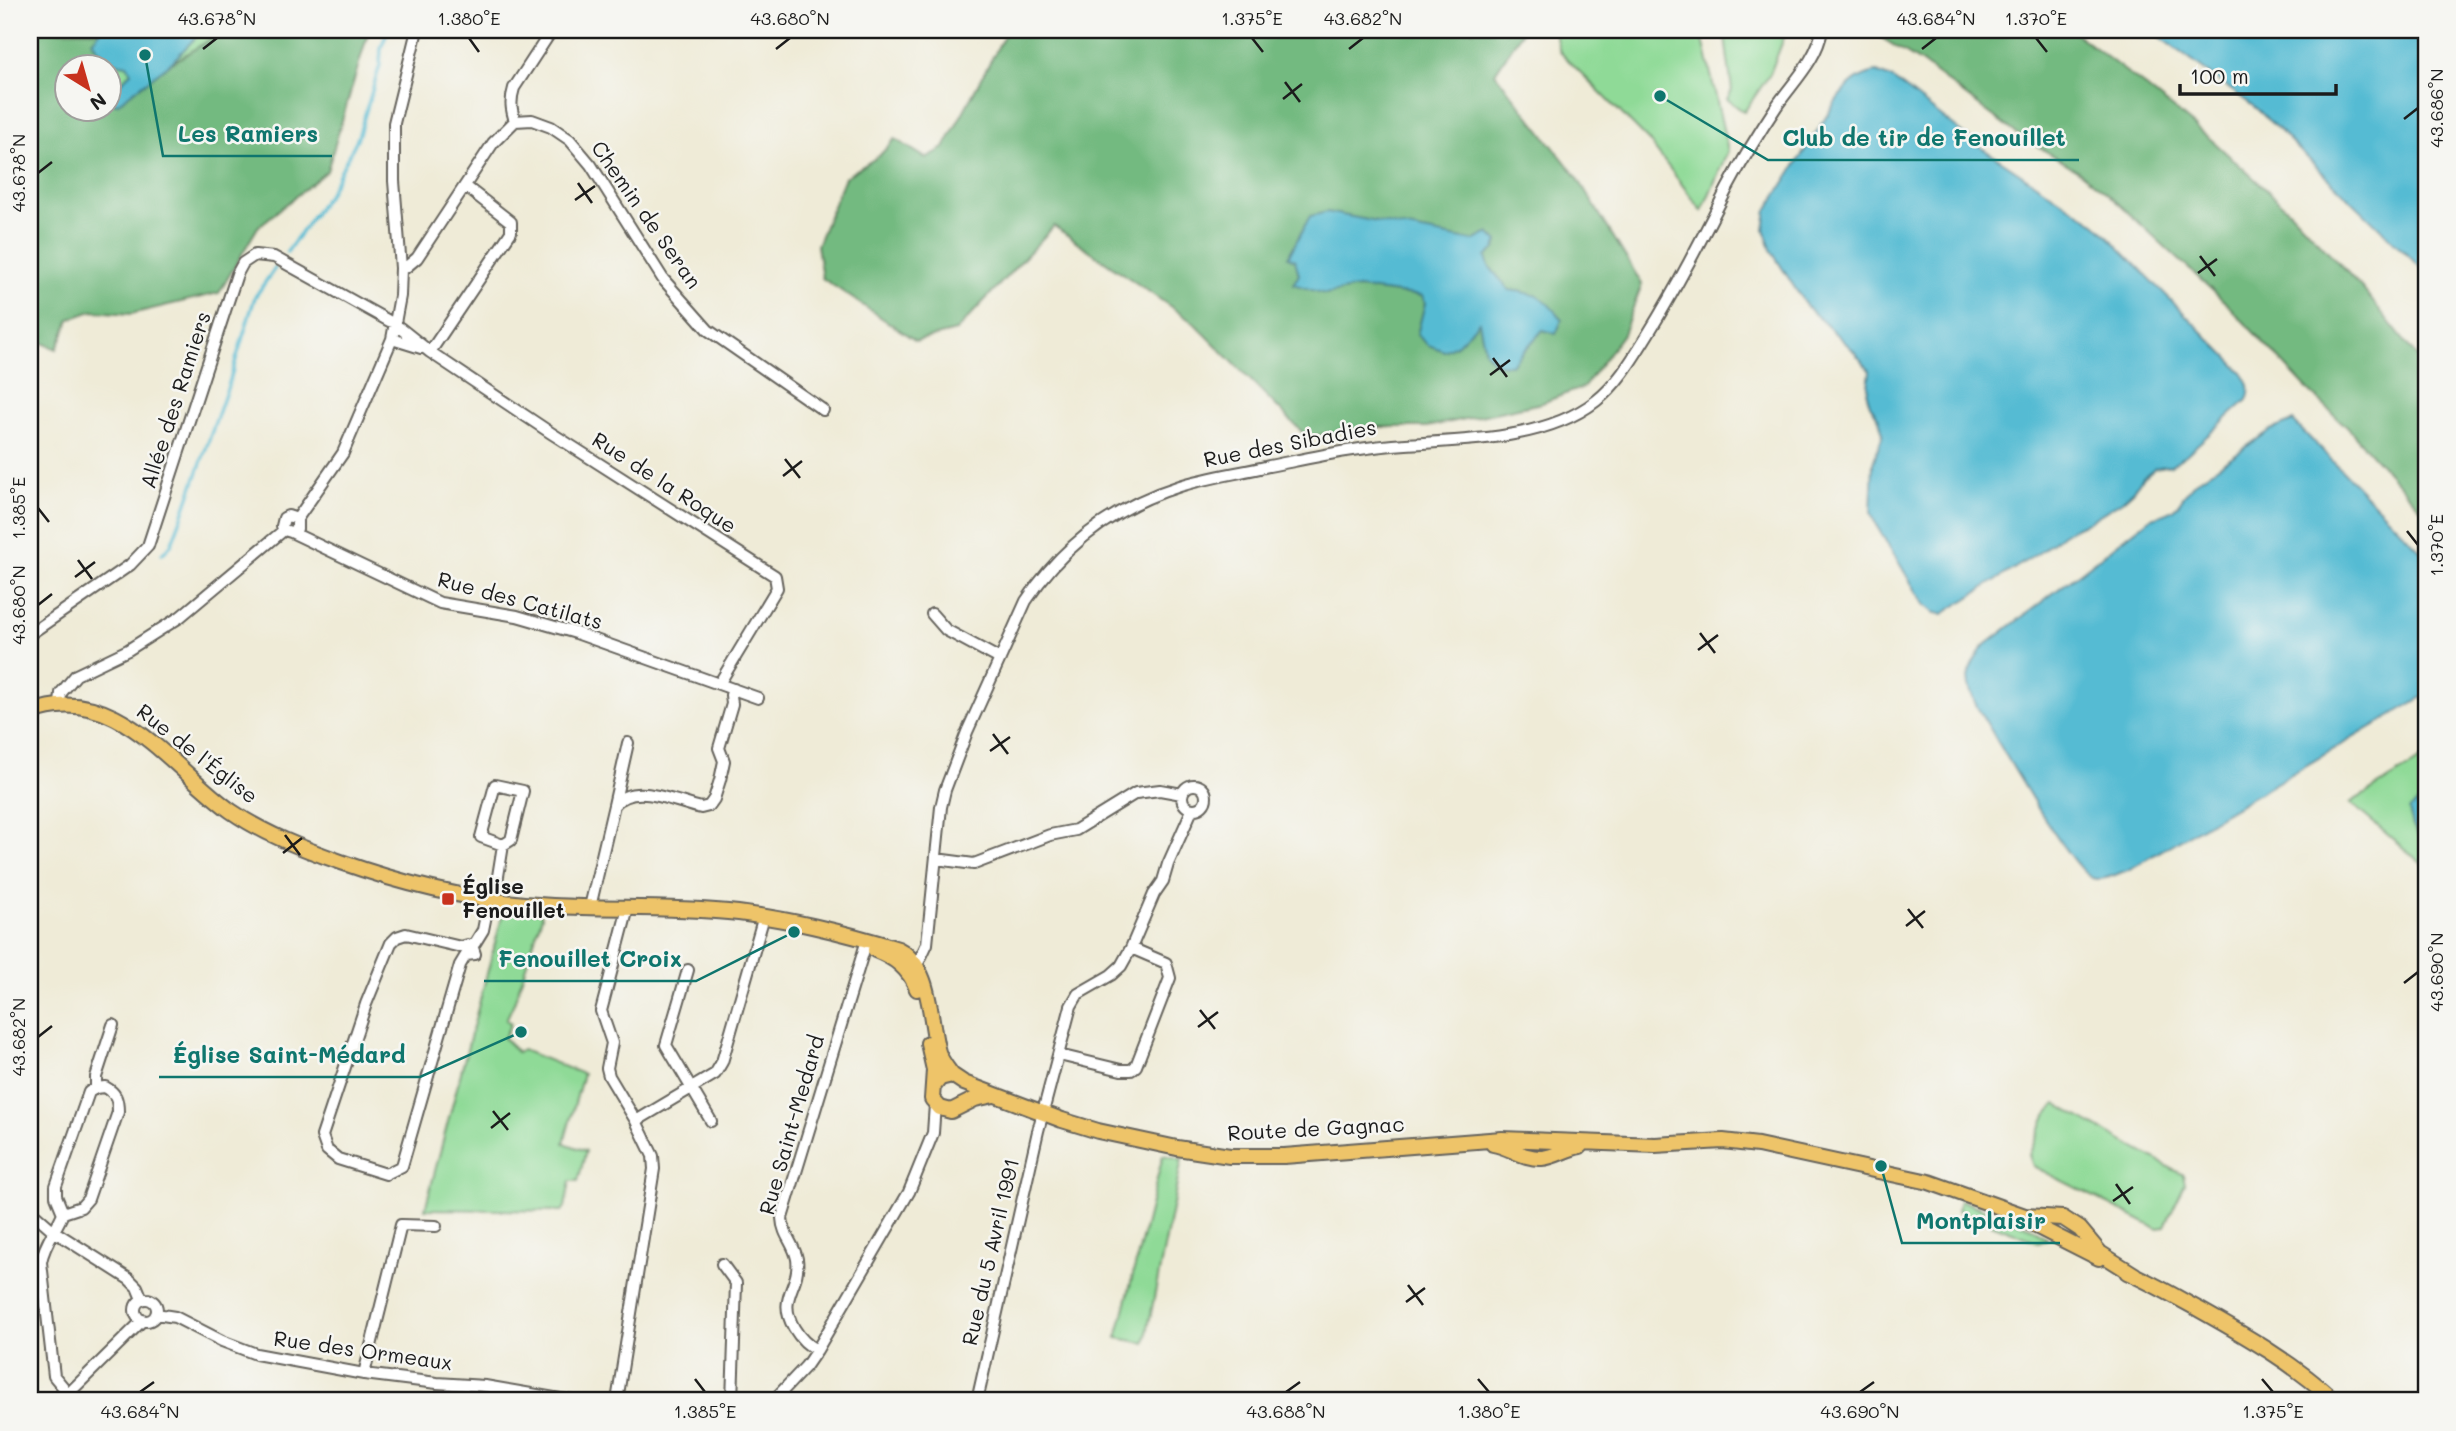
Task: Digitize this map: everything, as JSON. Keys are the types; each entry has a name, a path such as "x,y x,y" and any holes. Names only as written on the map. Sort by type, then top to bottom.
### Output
{"main road":[{"name":"Rue de l'Église","path":"30,713 60,705 80,705 92,709 136,730 234,812 285,839 344,863 395,878 491,900 552,906 690,909 764,916 830,932 910,963"},
{"path":"910,963 923,985 939,1055 967,1093 961,1106"},
{"path":"910,963 934,1070 932,1099 935,1104 945,1111 983,1096 995,1095"},
{"path":"933,1087 940,1078 958,1079"},
{"name":"Route de Gagnac","path":"958,1079 995,1095 1098,1131 1230,1156 1284,1156 1502,1139 1655,1145 1723,1141 1758,1145 1928,1182 2025,1216 2063,1218 2080,1229 2100,1253 2280,1357 2335,1401"}],"street":[{"path":"60,705 61,693 76,675 128,650 170,624 292,527 343,453 392,339 398,310 401,268 394,181 394,123 417,30"},
{"path":"401,268 405,268 417,258 494,143 515,121 510,99 514,88 552,30"},
{"name":"Rue des Sibadies","path":"910,963 923,955 926,944 945,790 1026,601 1041,578 1064,554 1101,522 1126,507 1183,485 1366,447 1453,442 1519,433 1553,424 1594,403 1621,375 1654,324 1745,155 1806,66 1817,48 1822,32"},
{"name":"Chemin de Seran","path":"515,121 533,120 551,127 570,140 591,165 663,279 708,330 823,410"},
{"path":"430,352 510,232 512,222 465,186"},
{"name":"Allée des Ramiers","path":"30,634 130,565 148,546 237,274 243,263 255,255 274,257 395,324"},
{"name":"Allée des Ramiers","path":"370,310 398,310"},
{"name":"Rue de la Roque","path":"395,324 430,352 551,433 775,576 777,588 719,684"},
{"name":"Rue de la Roque","path":"392,339 430,352"},
{"name":"Rue des Catilats","path":"292,527 316,543 440,603 517,616 552,626 758,698"},
{"path":"932,614 946,630 1000,659"},
{"path":"614,805 628,794 641,793 701,808 709,806 714,799 724,761 719,748 734,689"},
{"path":"590,907 628,743"},
{"path":"472,945 475,954 466,955 460,965 402,1166 386,1174 338,1159 327,1150 322,1136 366,1004 391,943 406,934 461,947 472,945 483,930 488,905 495,895 503,845 511,840 523,791 495,785 481,837 503,845"},
{"path":"1194,785 1205,790 1205,802 1200,808 1192,810 1185,806 1182,794 1187,787 1194,785"},
{"path":"936,859 974,864 1050,835 1076,830 1136,793 1160,790 1182,794"},
{"name":"Rue du 5 Avril 1991","path":"977,1401 1043,1112 1071,1006 1078,994 1121,966 1154,894 1163,881 1192,810"},
{"path":"617,1401 654,1170 653,1156 636,1121 608,1076 612,1043 601,1011 628,908"},
{"path":"636,1121 715,1074 722,1062 764,916"},
{"name":"Rue Saint-Medard","path":"817,1350 800,1339 787,1315 786,1305 796,1275 797,1262 795,1251 783,1230 782,1218 865,946"},
{"path":"1059,1055 1121,1070 1131,1070 1136,1066 1170,978 1166,963 1131,948"},
{"path":"688,970 666,1045 711,1121"},
{"path":"96,1088 96,1077 113,1025"},
{"path":"63,1213 81,1207 88,1199 118,1112 118,1100 113,1091 105,1087 96,1088 89,1093 56,1186 56,1196 63,1213 55,1232 43,1249 41,1262 54,1376 65,1397 143,1320 151,1320 156,1314 155,1303 150,1299 142,1299 137,1304 136,1311 143,1320"},
{"path":"933,1133 935,1104"},
{"path":"774,1401 817,1350 909,1192 933,1133 946,1117 961,1106"},
{"path":"30,1210 55,1232 130,1279 138,1287 142,1299"},
{"path":"364,1374 401,1225 436,1226"},
{"path":"722,1264 736,1283 732,1401"},
{"name":"Rue des Ormeaux","path":"156,1314 175,1317 222,1341 256,1354 364,1374 485,1386 572,1401"}],"green space":[{"path":"30,30 97,31 105,52 52,52 52,122 122,122 122,81 147,78 226,30 369,30 327,171 258,227 219,293 131,314 92,311 70,319 57,349 30,338"},
{"path":"74,30 226,30 147,78 122,82 122,52 105,52 97,31"},
{"path":"1007,30 1523,30 1495,73 1577,177 1642,284 1623,334 1584,387 1542,403 1427,427 1367,427 1307,437 1194,323 1054,226 956,331 916,341 822,278 817,245 845,177 879,156 895,139 926,158 944,148"},
{"path":"1558,30 1701,30 1728,151 1702,211 1648,140 1560,52 1555,35"},
{"path":"1724,30 1787,30 1770,74 1744,112 1727,99 1732,90"},
{"path":"1869,30 2071,30 2214,142 2291,212 2362,288 2426,368 2426,514 2347,427 2226,303 2107,193 2077,170 2017,134 1922,63"},
{"path":"2426,757 2426,796 2421,799 2413,826 2426,846 2426,867 2350,803"},
{"path":"504,909 540,912 542,916 506,1020 511,1023 504,1038 517,1052 523,1050 583,1074 564,1143 586,1151 578,1181 570,1181 562,1211 425,1209"},
{"path":"2056,1104 2183,1175 2185,1184 2165,1226 2157,1229 2033,1166 2029,1155 2046,1115"},
{"path":"1163,1155 1182,1159 1145,1343 1117,1338"},
{"path":"1960,1200 2034,1229 2047,1239 2038,1242 1958,1211"}],"water":[{"path":"101,30 203,30 171,63 122,100 122,81 131,72 127,65 122,64 122,52 100,52 92,41"},
{"path":"2150,30 2426,30 2426,273 2257,109"},
{"path":"1877,72 1893,79 1982,148 2096,224 2242,372 2249,389 2247,400 2186,455 2171,465 2155,468 2143,477 2122,501 2064,533 2040,552 1943,614 1935,613 1924,604 1876,525 1871,512 1873,463 1883,434 1867,395 1870,371 1852,349 1807,307 1772,252 1764,229 1767,210 1838,98 1855,81"},
{"path":"1327,212 1473,241 1489,233 1498,242 1486,257 1489,266 1509,290 1534,295 1550,306 1562,320 1556,334 1543,330 1511,365 1496,364 1485,352 1479,322 1458,344 1444,351 1428,345 1417,335 1425,303 1422,296 1358,288 1325,294 1293,284 1299,275 1295,260 1288,257 1310,216"},
{"path":"2293,421 2426,556 2426,695 2128,870 2106,878 2092,878 2081,869 2050,827 1977,707 1968,682 1970,670 1983,647 2151,518 2170,512 2195,482 2271,430"},
{"path":"2426,796 2426,846 2413,826 2409,810"}],"waterway":[{"path":"287,252 330,192 358,137 388,30"},
{"path":"162,554 171,545 184,511 229,383 255,297 275,268"},
{"path":"30,643 84,606"}],"place":[{"name":"Les Ramiers","path":"145,55"},
{"name":"Club de tir de Fenouillet","path":"1660,96"},
{"name":"Église Fenouillet","path":"448,899"},
{"name":"Fenouillet Croix","path":"794,932"},
{"name":"Église Saint-Médard","path":"521,1032"},
{"name":"Montplaisir","path":"1881,1166"}]}
